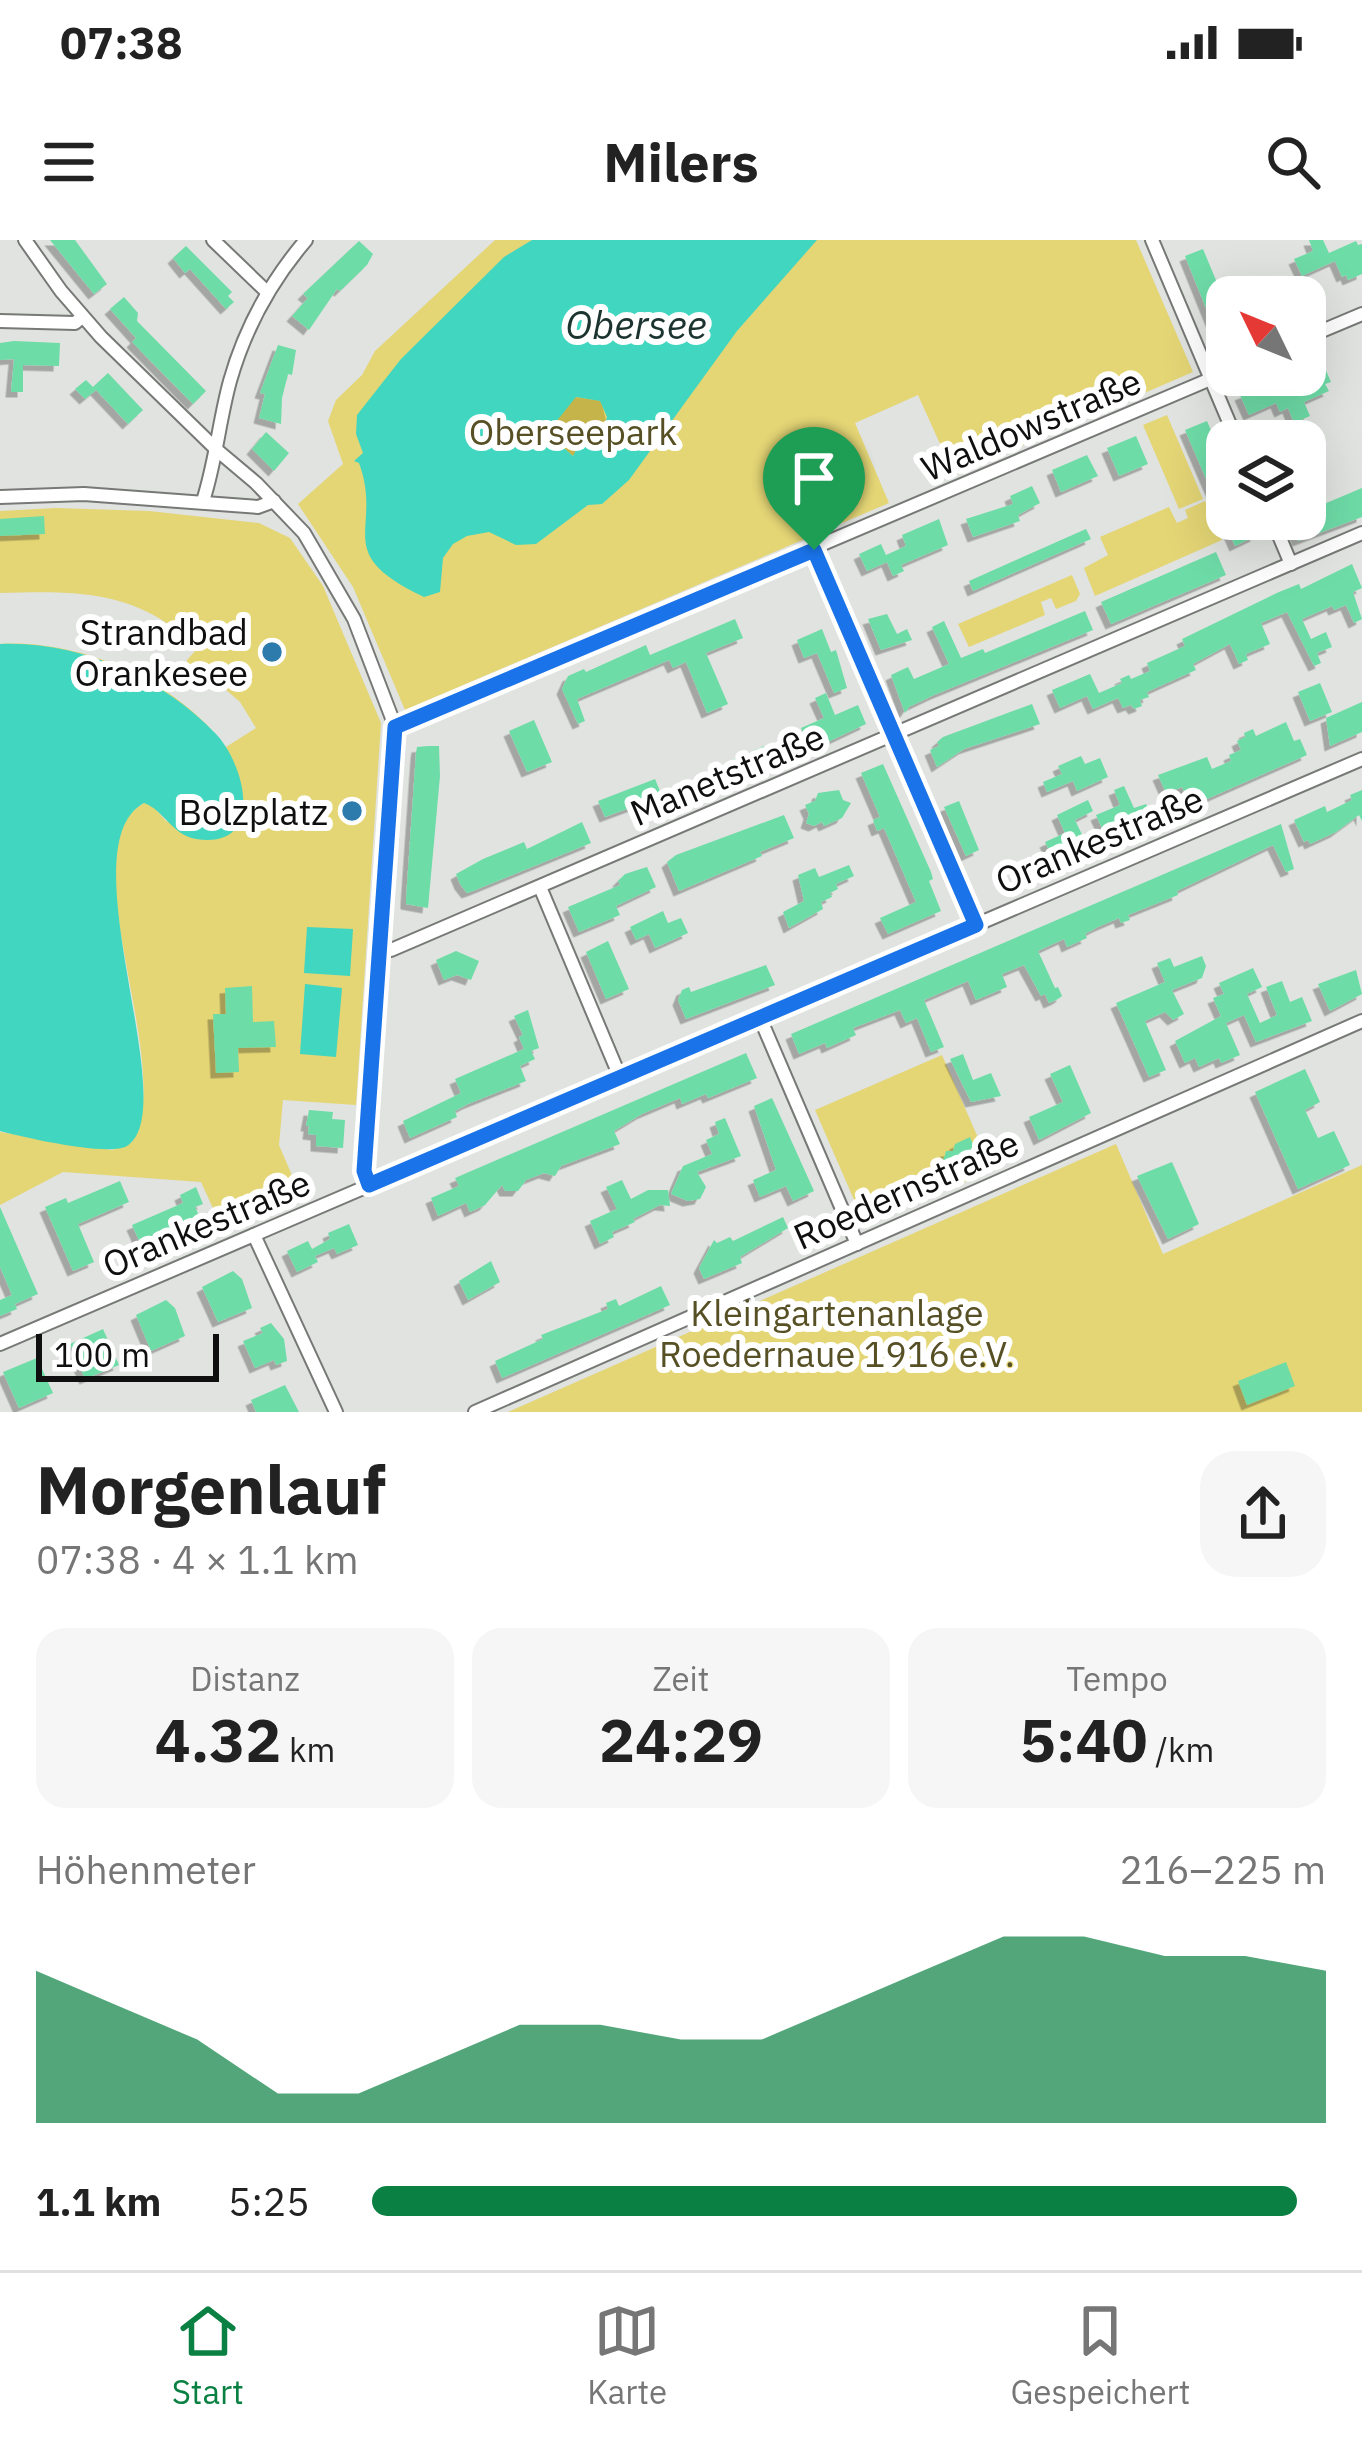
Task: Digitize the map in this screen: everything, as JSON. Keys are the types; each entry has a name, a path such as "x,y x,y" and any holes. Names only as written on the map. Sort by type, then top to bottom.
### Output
{"street":[{"path":"25,240 82,317 304,533 354,619 395,727 364,1171 369,1185"},
{"path":"213,240 267,292"},
{"path":"203,501 218,452 230,383 267,292 306,240"},
{"path":"1152,240 1206,370"},
{"path":"1326,329 1362,314"},
{"path":"0,321 75,322 82,317"},
{"name":"Waldowstraße","path":"395,727 1206,382"},
{"path":"0,497 84,494 258,508 274,500"},
{"name":"Manetstraße","path":"379,950 391,950 540,887 1362,533"},
{"path":"1281,540 1291,563"},
{"path":"814,550 976,925"},
{"name":"Orankestraße","path":"0,1344 1362,759"},
{"path":"540,887 620,1077"},
{"path":"760,1018 857,1244"},
{"name":"Roedernstraße","path":"475,1412 1362,1021"},
{"path":"254,1234 336,1412"}],"green space":[{"name":"Oberseepark","path":"495,240 1136,240 1193,372 954,475 918,395 855,423 889,503 405,710 353,587 298,504 343,464 328,421 336,400 362,375 375,351"},
{"path":"575,397 601,401 607,424 600,438 593,435 573,456 547,433"},
{"path":"1167,415 1203,499 1179,509 1143,425"},
{"path":"1205,501 1206,540 1222,540 1095,596 1084,568 1108,555 1100,537 1169,507 1177,523 1188,518 1185,510"},
{"path":"0,511 149,511 259,523 290,538 323,586 381,723 356,1105 283,1100 279,1145 300,1194 222,1228 201,1182 63,1172 0,1205 0,1132 112,1150 131,1143 142,1110 136,1015 118,911 115,865 122,827 144,803 151,804 166,821 214,838 236,828 0,644 63,649 125,669 181,702 226,747 256,728 240,702 209,675 196,677 189,671 187,660 197,649 153,615 130,604 81,594 0,593"},
{"path":"1072,575 1080,594 1076,601 1056,609 1051,598 1041,602 1045,615 969,647 958,624"},
{"path":"942,1055 992,1170 865,1225 815,1110"},
{"name":"Kleingartenanlage Roedernaue 1916 e.V.","path":"1116,1144 1163,1254 1362,1165 1362,1412 508,1412"}],"water":[{"name":"Obersee","path":"532,240 817,240 737,331 629,480 602,504 588,505 536,544 516,545 489,532 467,536 443,558 440,592 424,597 377,567 368,553 365,486 359,463 354,461 363,453 356,434 357,415 401,359 504,257","holes":["576,397 600,401 607,417 601,437 594,435 579,444 573,456 547,433"]},
{"path":"0,644 59,648 144,679 215,733 241,783 241,818 233,831 218,839 188,837 144,803 123,828 116,869 119,920 143,1083 141,1122 127,1146 117,1149 65,1145 0,1131"},
{"path":"307,927 353,929 350,976 304,973"},
{"path":"305,984 342,988 336,1057 300,1054"}],"building":[{"path":"50,240 75,240 107,284 94,294"},
{"path":"1309,240 1323,240 1329,253 1356,241 1362,244 1362,274 1348,280 1335,261 1302,276 1294,259 1313,251"},
{"path":"359,241 373,254 367,265 337,289 309,330 292,316 308,298 303,294"},
{"path":"186,246 232,292 228,296 234,302 226,309 190,269 185,273 173,258"},
{"path":"1203,249 1214,276 1206,276 1206,308 1185,256"},
{"path":"124,297 138,313 137,321 206,391 193,404 132,342 136,338 110,309"},
{"path":"0,343 60,343 59,366 23,365 23,392 11,392 14,359 0,360"},
{"path":"278,345 296,350 282,398 281,424 259,418 265,394 260,393"},
{"path":"108,373 143,410 128,424 96,390 85,399 75,389 86,380 93,387"},
{"path":"1240,396 1318,396 1304,402 1310,416 1301,420 1293,420 1288,408 1280,412 1276,403 1249,415"},
{"path":"1206,421 1206,479 1185,430"},
{"path":"266,432 289,453 274,471 252,449"},
{"path":"1136,436 1148,464 1119,476 1107,448"},
{"path":"1087,455 1098,476 1061,492 1052,470"},
{"path":"1032,486 1040,503 1018,515 1020,521 973,537 966,519 1013,504 1010,496"},
{"path":"1362,488 1362,517 1326,530 1326,503"},
{"name":"Strandbad Orankesee","path":"44,516 45,534 0,536 0,519"},
{"path":"939,519 948,545 901,565 904,571 893,576 887,562 867,571 859,554 881,544 886,555 906,546 902,535"},
{"path":"1086,529 1091,539 973,591 969,581"},
{"path":"1216,552 1226,575 1111,624 1101,602"},
{"path":"1352,564 1362,588 1353,592 1362,619 1354,623 1346,605 1302,619 1311,639 1326,632 1332,647 1317,653 1321,663 1314,666 1287,612 1261,623 1270,644 1246,654 1248,660 1239,664 1230,644 1193,664 1196,670 1147,692 1149,697 1140,700 1142,706 1123,708 1118,698 1093,709 1087,696 1060,708 1052,690 1090,674 1099,693 1129,675 1131,679 1150,671 1147,663 1185,646 1182,639 1279,592 1299,584 1301,589"},
{"path":"1085,611 1093,630 934,695 905,713 891,675 908,667 914,679 949,664 932,627 944,621 961,658 983,649 985,653"},
{"path":"887,614 897,634 907,629 912,640 881,650 868,619"},
{"path":"735,619 743,638 706,653 728,704 707,713 686,662 673,668 669,660 577,699 585,721 578,724 562,689 568,676 646,645 650,655"},
{"path":"822,629 831,652 836,650 847,688 834,693 817,653 804,658 797,640"},
{"path":"1320,683 1332,712 1310,721 1298,692"},
{"path":"826,693 835,715 858,705 866,724 811,750 801,728 824,718 815,698"},
{"path":"1362,702 1362,732 1330,746 1326,718"},
{"path":"1032,704 1040,724 964,749 937,767 930,750 943,737"},
{"path":"534,720 552,762 527,772 509,731"},
{"path":"1286,722 1307,755 1191,806 1182,787 1166,793 1158,775 1207,757 1212,769 1231,761 1229,755 1241,750 1237,741 1244,733 1253,729 1256,736"},
{"path":"439,746 428,908 406,904 406,899 417,747"},
{"path":"764,746 772,764 724,785 716,768"},
{"path":"1081,756 1085,764 1100,758 1108,777 1077,791 1073,781 1047,792 1043,782 1062,774 1058,766"},
{"path":"883,764 931,872 929,881 941,911 888,934 880,918 916,902 884,828 877,831 873,820 880,817 861,773"},
{"path":"655,779 662,796 605,817 598,801"},
{"path":"1124,786 1134,808 1146,804 1153,821 1107,839 1096,815 1120,805 1114,790"},
{"path":"839,790 843,800 851,803 842,818 824,826 822,822 806,823 805,805 815,801 818,793"},
{"path":"1362,790 1362,821 1359,815 1336,832 1310,844 1304,842 1294,820 1325,806 1327,812"},
{"path":"1088,800 1093,811 1075,820 1088,847 1060,860 1058,854 1052,856 1045,842 1065,833 1057,815"},
{"path":"959,801 979,850 966,856 944,807"},
{"path":"784,815 794,838 679,891 667,862 676,855"},
{"path":"582,822 591,843 467,893 460,884 456,874 483,859 524,842 527,849"},
{"path":"1281,824 1294,869 1286,872 1273,845 1177,891 1178,895 1128,915 1130,920 1121,923 1119,918 1098,927 1067,947 1064,939 1038,951 1062,996 1058,999 1049,1003 1045,994 1041,996 1024,965 1002,974 1007,987 976,1000 968,981 924,1000 944,1047 931,1052 917,1018 906,1023 900,1010 853,1028 856,1035 827,1048 825,1043 799,1054 791,1034"},
{"path":"849,865 854,876 836,884 832,897 821,902 823,909 789,928 783,912 804,901 798,875 815,868 819,877"},
{"path":"647,867 656,887 616,906 620,915 579,932 568,907 620,885 625,874"},
{"path":"663,911 668,923 681,918 688,933 655,948 649,934 636,940 630,927"},
{"path":"608,941 629,989 606,999 586,952"},
{"path":"456,951 479,961 471,980 457,975 444,980 436,960"},
{"path":"1202,956 1206,966 1202,978 1172,990 1184,1014 1173,1020 1165,1012 1145,1021 1166,1070 1149,1077 1116,1003 1165,982 1157,963 1170,958 1174,967"},
{"path":"766,965 775,985 686,1019 678,1000 682,990 689,987 691,992"},
{"path":"1253,968 1262,987 1247,994 1260,1023 1277,1015 1266,987 1282,981 1290,1002 1302,997 1312,1021 1256,1042 1244,1015 1226,1023 1240,1055 1199,1067 1195,1058 1185,1063 1175,1041 1221,1016 1213,998 1224,994 1219,983"},
{"path":"1356,970 1362,994 1330,1011 1318,984"},
{"path":"252,986 253,1022 274,1021 276,1047 238,1048 239,1072 216,1073 213,1014 226,1014 225,988"},
{"path":"528,1010 539,1048 531,1051 535,1059 520,1066 526,1081 468,1104 455,1111 457,1117 410,1138 403,1121 461,1093 455,1079 524,1049 514,1016"},
{"path":"746,1053 757,1078 708,1098 706,1094 682,1104 680,1098 642,1114 614,1131 620,1144 561,1166 555,1176 544,1173 526,1180 518,1191 505,1191 502,1185 485,1205 470,1212 466,1203 438,1216 431,1198 459,1186 455,1178"},
{"path":"963,1054 973,1080 991,1073 1001,1096 971,1102 950,1059"},
{"path":"1070,1065 1091,1113 1039,1140 1029,1117 1063,1102 1050,1074"},
{"path":"1305,1069 1320,1102 1305,1110 1318,1138 1334,1131 1350,1165 1298,1189 1255,1092"},
{"path":"772,1098 814,1191 793,1201 786,1186 760,1197 753,1180 776,1170 754,1106"},
{"path":"309,1110 333,1112 332,1119 345,1120 343,1148 316,1146 316,1135 308,1134 306,1126"},
{"path":"725,1118 741,1156 697,1172 706,1187 700,1199 688,1201 671,1194 683,1166 712,1154 706,1140 719,1134 715,1122"},
{"path":"970,1137 983,1167 953,1179 943,1161 946,1151"},
{"path":"1172,1162 1199,1224 1168,1239 1137,1176"},
{"path":"622,1180 631,1199 648,1190 668,1190 670,1206 660,1205 633,1219 600,1244 590,1221 617,1209 606,1187"},
{"path":"120,1181 129,1202 78,1224 94,1262 73,1271 45,1207 66,1198 68,1203"},
{"path":"196,1187 203,1204 195,1207 201,1220 141,1245 132,1225 183,1203 180,1195"},
{"path":"0,1207 38,1294 0,1316 0,1300 12,1295 0,1267"},
{"path":"783,1217 788,1228 740,1257 742,1263 704,1279 699,1268 714,1240 730,1237 733,1241"},
{"path":"349,1224 358,1245 315,1256 318,1262 297,1272 287,1251 308,1241 312,1249 330,1239 328,1233"},
{"path":"491,1261 500,1282 468,1300 459,1281"},
{"path":"233,1271 242,1279 252,1308 218,1322 202,1287"},
{"path":"661,1286 670,1305 502,1378 495,1361 543,1339 541,1335 608,1309 606,1303 616,1299 619,1306"},
{"path":"166,1300 175,1308 185,1336 151,1351 136,1315"},
{"path":"271,1323 284,1339 287,1361 276,1365 274,1360 255,1368 243,1341 263,1333 260,1328"},
{"path":"103,1329 119,1365 85,1379 70,1344"},
{"path":"37,1358 53,1393 19,1408 3,1372"},
{"path":"1286,1362 1295,1386 1247,1405 1238,1381"},
{"path":"285,1385 299,1412 256,1412 251,1400"}],"place":[{"name":"Strandbad Orankesee","path":"272,652"},
{"name":"Bolzplatz","path":"352,811"}],"route":[{"path":"814,550 976,925 369,1185 364,1171 395,727 814,550"}]}
